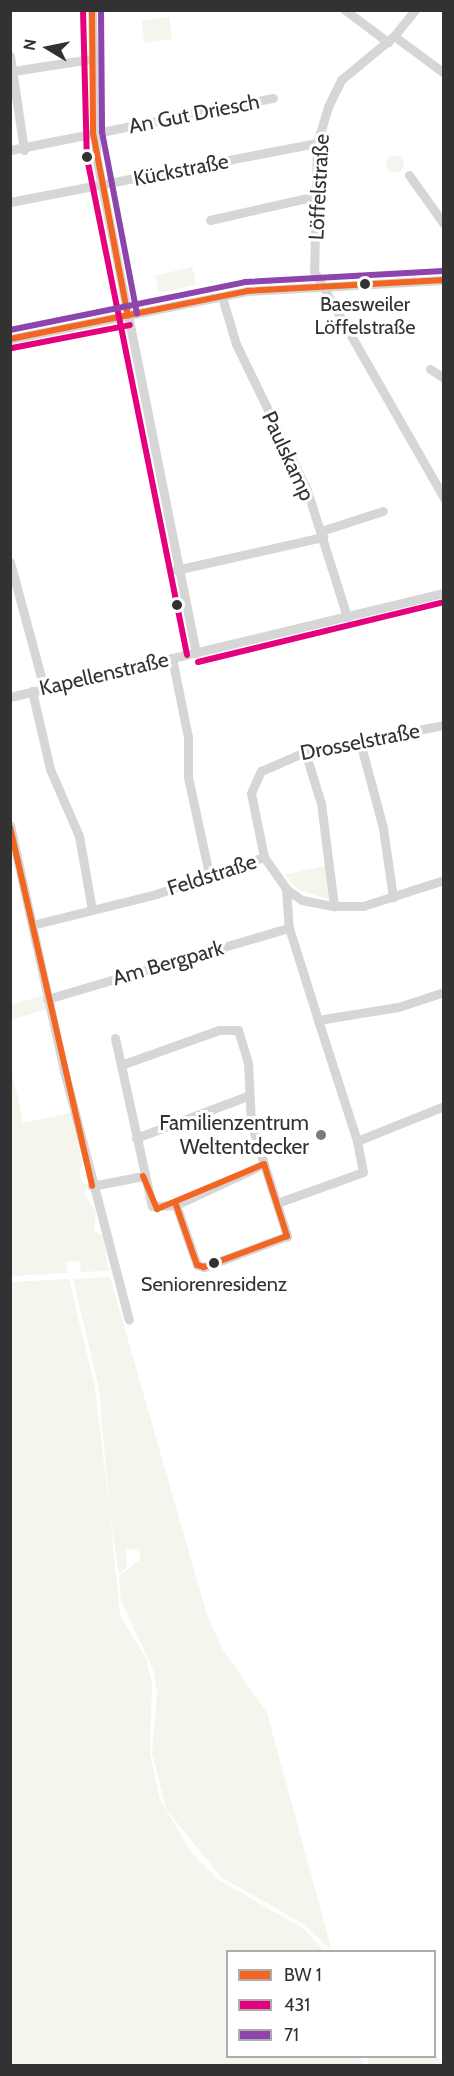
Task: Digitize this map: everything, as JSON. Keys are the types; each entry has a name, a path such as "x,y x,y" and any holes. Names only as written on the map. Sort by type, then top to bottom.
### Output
{"street":[{"path":"92,10 93,133 101,186 176,570 196,653"},
{"path":"345,10 444,73"},
{"name":"Löffelstraße","path":"319,287 317,143 341,80 391,39 415,10"},
{"path":"10,56 24,150"},
{"path":"13,71 91,59"},
{"name":"An Gut Driesch","path":"10,150 24,150 93,133 273,98"},
{"name":"Kückstraße","path":"10,202 317,143"},
{"path":"409,175 444,224"},
{"path":"210,220 316,196"},
{"path":"10,339 222,297 319,287 444,280"},
{"path":"319,287 444,498"},
{"name":"Paulskamp","path":"222,297 236,344 307,490 347,617"},
{"path":"430,369 444,378"},
{"path":"435,482 444,476"},
{"path":"176,570 322,534 383,511"},
{"path":"10,562 44,688"},
{"name":"Kapellenstraße","path":"10,697 444,593"},
{"path":"172,658 188,737 188,777 209,874"},
{"path":"32,691 50,769 79,836 92,910"},
{"name":"Drosselstraße","path":"264,857 253,784 261,771 305,752 444,725"},
{"path":"360,742 383,828 393,897"},
{"path":"305,752 321,803 334,906"},
{"path":"10,825 47,999 92,1186 129,1320"},
{"name":"Feldstraße","path":"32,925 92,910 264,857 286,890 302,900 334,906 393,897 444,880"},
{"path":"277,1203 363,1172 357,1141 289,928 286,890"},
{"name":"Am Bergpark","path":"47,999 289,928"},
{"path":"318,1020 398,1007 444,992"},
{"path":"121,1065 219,1030 238,1030 248,1062 247,1096 264,1164 287,1236 284,1240 204,1267 197,1265 176,1205"},
{"path":"115,1038 143,1176 152,1206 176,1205 264,1164"},
{"path":"136,1138 247,1096"},
{"path":"357,1141 444,1106"},
{"path":"92,1186 143,1176"}],"shaded area":[{"path":"169,17 172,39 144,43 141,21"},
{"path":"391,155 399,155 404,160 402,171 391,173 386,168 386,160"},
{"path":"192,267 196,285 159,293 155,276"},
{"path":"327,865 330,900 299,890 285,875"},
{"path":"44,995 47,1009 11,1020 11,1005"},
{"path":"10,1062 23,1123 71,1113 83,1164 79,1171 82,1182 89,1185 85,1194 96,1212 94,1230 103,1236 109,1271 81,1272 79,1261 66,1262 68,1273 11,1276"},
{"path":"110,1277 206,1612 221,1647 267,1713 332,1950 305,1925 221,1877 166,1809 152,1753 157,1693 153,1670 121,1601 119,1576 140,1560 139,1549 126,1550 127,1567 119,1574 110,1515 120,1615 146,1658 152,1683 150,1753 160,1800 191,1852 219,1880 304,1929 323,1950 226,1950 226,2058 362,2058 364,2065 11,2066 11,1282 69,1279 95,1388 109,1505 99,1389 73,1279"},
{"path":"436,2054 443,2065 369,2065 367,2058 436,2058"}],"transit line":[{"name":"431","path":"83,10 87,158 187,655"},
{"path":"92,10 93,133 128,316"},
{"name":"71","path":"101,10 102,132 137,314"},
{"name":"71","path":"10,330 245,282 443,271"},
{"path":"10,339 247,291 444,280"},
{"name":"431","path":"12,348 130,325"},
{"name":"431","path":"198,662 444,602"},
{"path":"10,827 92,1186"},
{"path":"143,1176 157,1209 264,1164 287,1236 204,1267 197,1265 176,1205"}],"place":[{"name":"Baesweiler Löffelstraße","path":"365,284"},
{"name":"Familienzentrum Weltentdecker","path":"321,1135"},
{"name":"Seniorenresidenz","path":"214,1263"}]}
